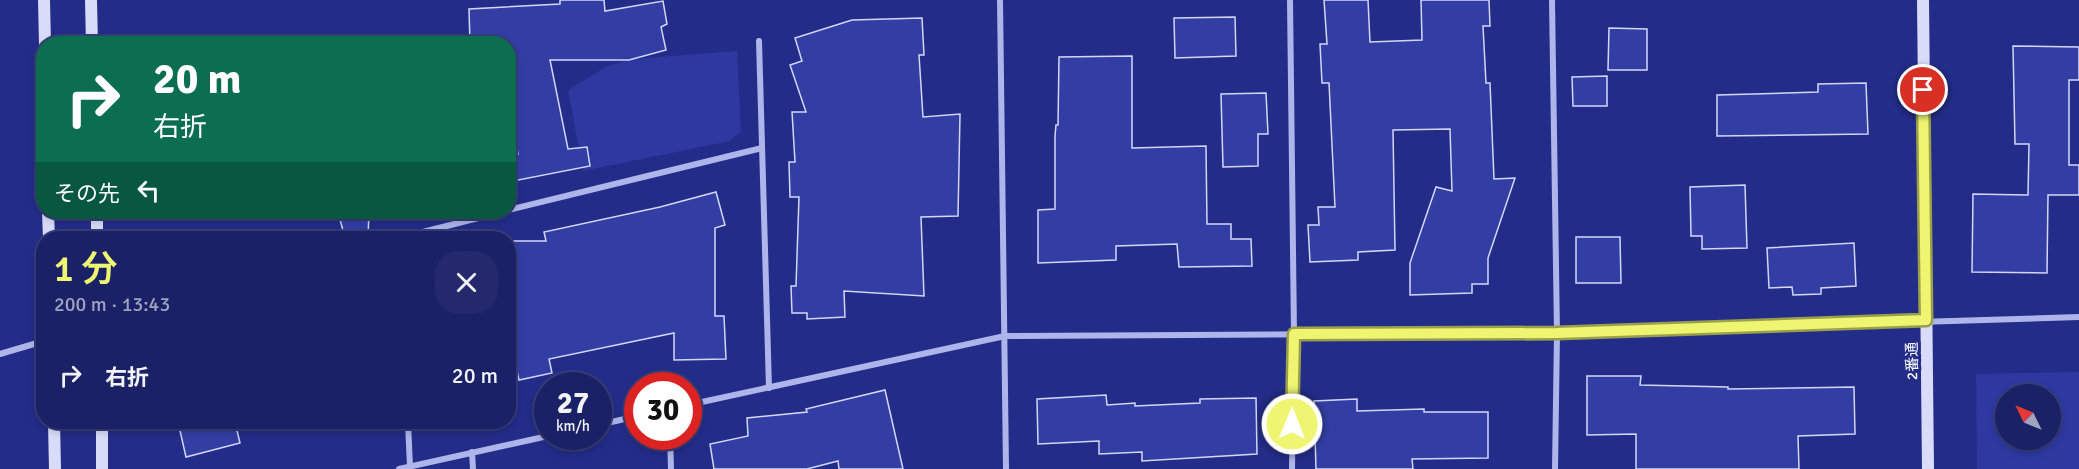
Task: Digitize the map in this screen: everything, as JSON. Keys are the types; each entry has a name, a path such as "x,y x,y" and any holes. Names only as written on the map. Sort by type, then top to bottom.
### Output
{"street":[{"path":"44,0 45,36"},
{"path":"91,0 92,36"},
{"path":"1000,0 1006,469"},
{"path":"1290,0 1294,334 1292,469"},
{"path":"1552,0 1557,333 1555,469"},
{"name":"2番通","path":"1923,0 1928,469"},
{"path":"759,41 769,387"},
{"path":"516,208 762,148"},
{"path":"427,231 474,219"},
{"path":"702,402 1005,336 1557,333 2079,317"},
{"path":"0,354 36,343"},
{"path":"54,429 56,469"},
{"path":"102,429 102,469"},
{"path":"408,429 410,466"},
{"path":"399,469 534,439"},
{"path":"670,450 671,469"},
{"path":"472,453 472,469"}],"shaded area":[{"path":"737,51 741,131 730,141 583,171 568,90 608,66 633,59"},
{"path":"2079,372 2079,469 1977,469 1976,374"}],"building":[{"path":"560,0 604,0 605,11 663,1 667,24 661,27 666,50 629,60 550,60 568,149 587,147 590,166 516,180 516,154 518,154 516,144 516,36 470,36 469,9 560,4"},
{"path":"1324,0 1368,0 1370,42 1422,40 1421,0 1489,0 1490,26 1483,26 1486,83 1490,83 1494,179 1515,178 1488,258 1488,284 1472,284 1472,293 1410,295 1410,263 1436,187 1452,191 1450,129 1393,130 1395,250 1358,252 1358,260 1310,262 1308,225 1319,225 1318,207 1335,207 1329,83 1322,83 1320,44 1327,44"},
{"path":"1235,17 1236,56 1175,58 1174,18"},
{"path":"922,18 924,55 919,55 923,117 960,114 958,216 921,217 924,296 844,291 845,317 807,319 807,313 792,313 791,286 796,286 799,197 790,197 789,162 795,162 792,112 806,112 790,65 802,61 795,38 852,20"},
{"path":"1609,28 1647,29 1647,70 1608,70"},
{"path":"2013,46 2079,47 2079,80 2069,80 2069,165 2079,165 2079,195 2048,195 2047,273 1972,272 1973,194 2028,195 2029,144 2015,144"},
{"path":"1132,56 1132,148 1206,146 1207,224 1231,224 1231,239 1251,239 1252,266 1179,267 1177,244 1116,246 1116,260 1038,263 1038,210 1055,209 1055,136 1056,125 1058,125 1059,57"},
{"path":"1607,76 1607,106 1573,106 1572,77"},
{"path":"1866,83 1868,134 1717,136 1717,95 1818,92 1818,84"},
{"path":"1266,93 1268,134 1258,134 1258,166 1223,167 1221,94"},
{"path":"1745,185 1747,248 1702,249 1702,236 1691,236 1690,187"},
{"path":"716,192 725,225 715,228 715,316 724,316 726,359 674,360 674,333 549,359 552,372 534,372 534,377 519,380 516,367 516,241 546,241 544,232 660,207"},
{"path":"340,219 369,219 368,231 343,231"},
{"path":"1576,237 1620,237 1621,283 1576,283"},
{"path":"1854,243 1856,286 1821,288 1821,294 1793,295 1792,287 1769,288 1767,248"},
{"path":"1587,376 1641,376 1640,385 1728,387 1728,389 1854,387 1855,434 1798,436 1799,469 1636,469 1636,434 1587,435"},
{"path":"885,390 903,469 839,469 838,461 807,469 714,469 710,444 748,436 747,418 807,412 806,409"},
{"path":"1106,395 1107,405 1135,403 1135,406 1200,403 1200,399 1256,398 1257,454 1142,461 1142,452 1099,454 1099,441 1038,444 1037,399"},
{"path":"1357,399 1357,411 1424,409 1424,412 1488,412 1488,458 1412,459 1413,469 1316,469 1314,401"},
{"path":"180,429 237,429 240,443 186,457"}],"route":[{"path":"1292,424 1294,334 1557,333 1926,320 1923,90"}]}
